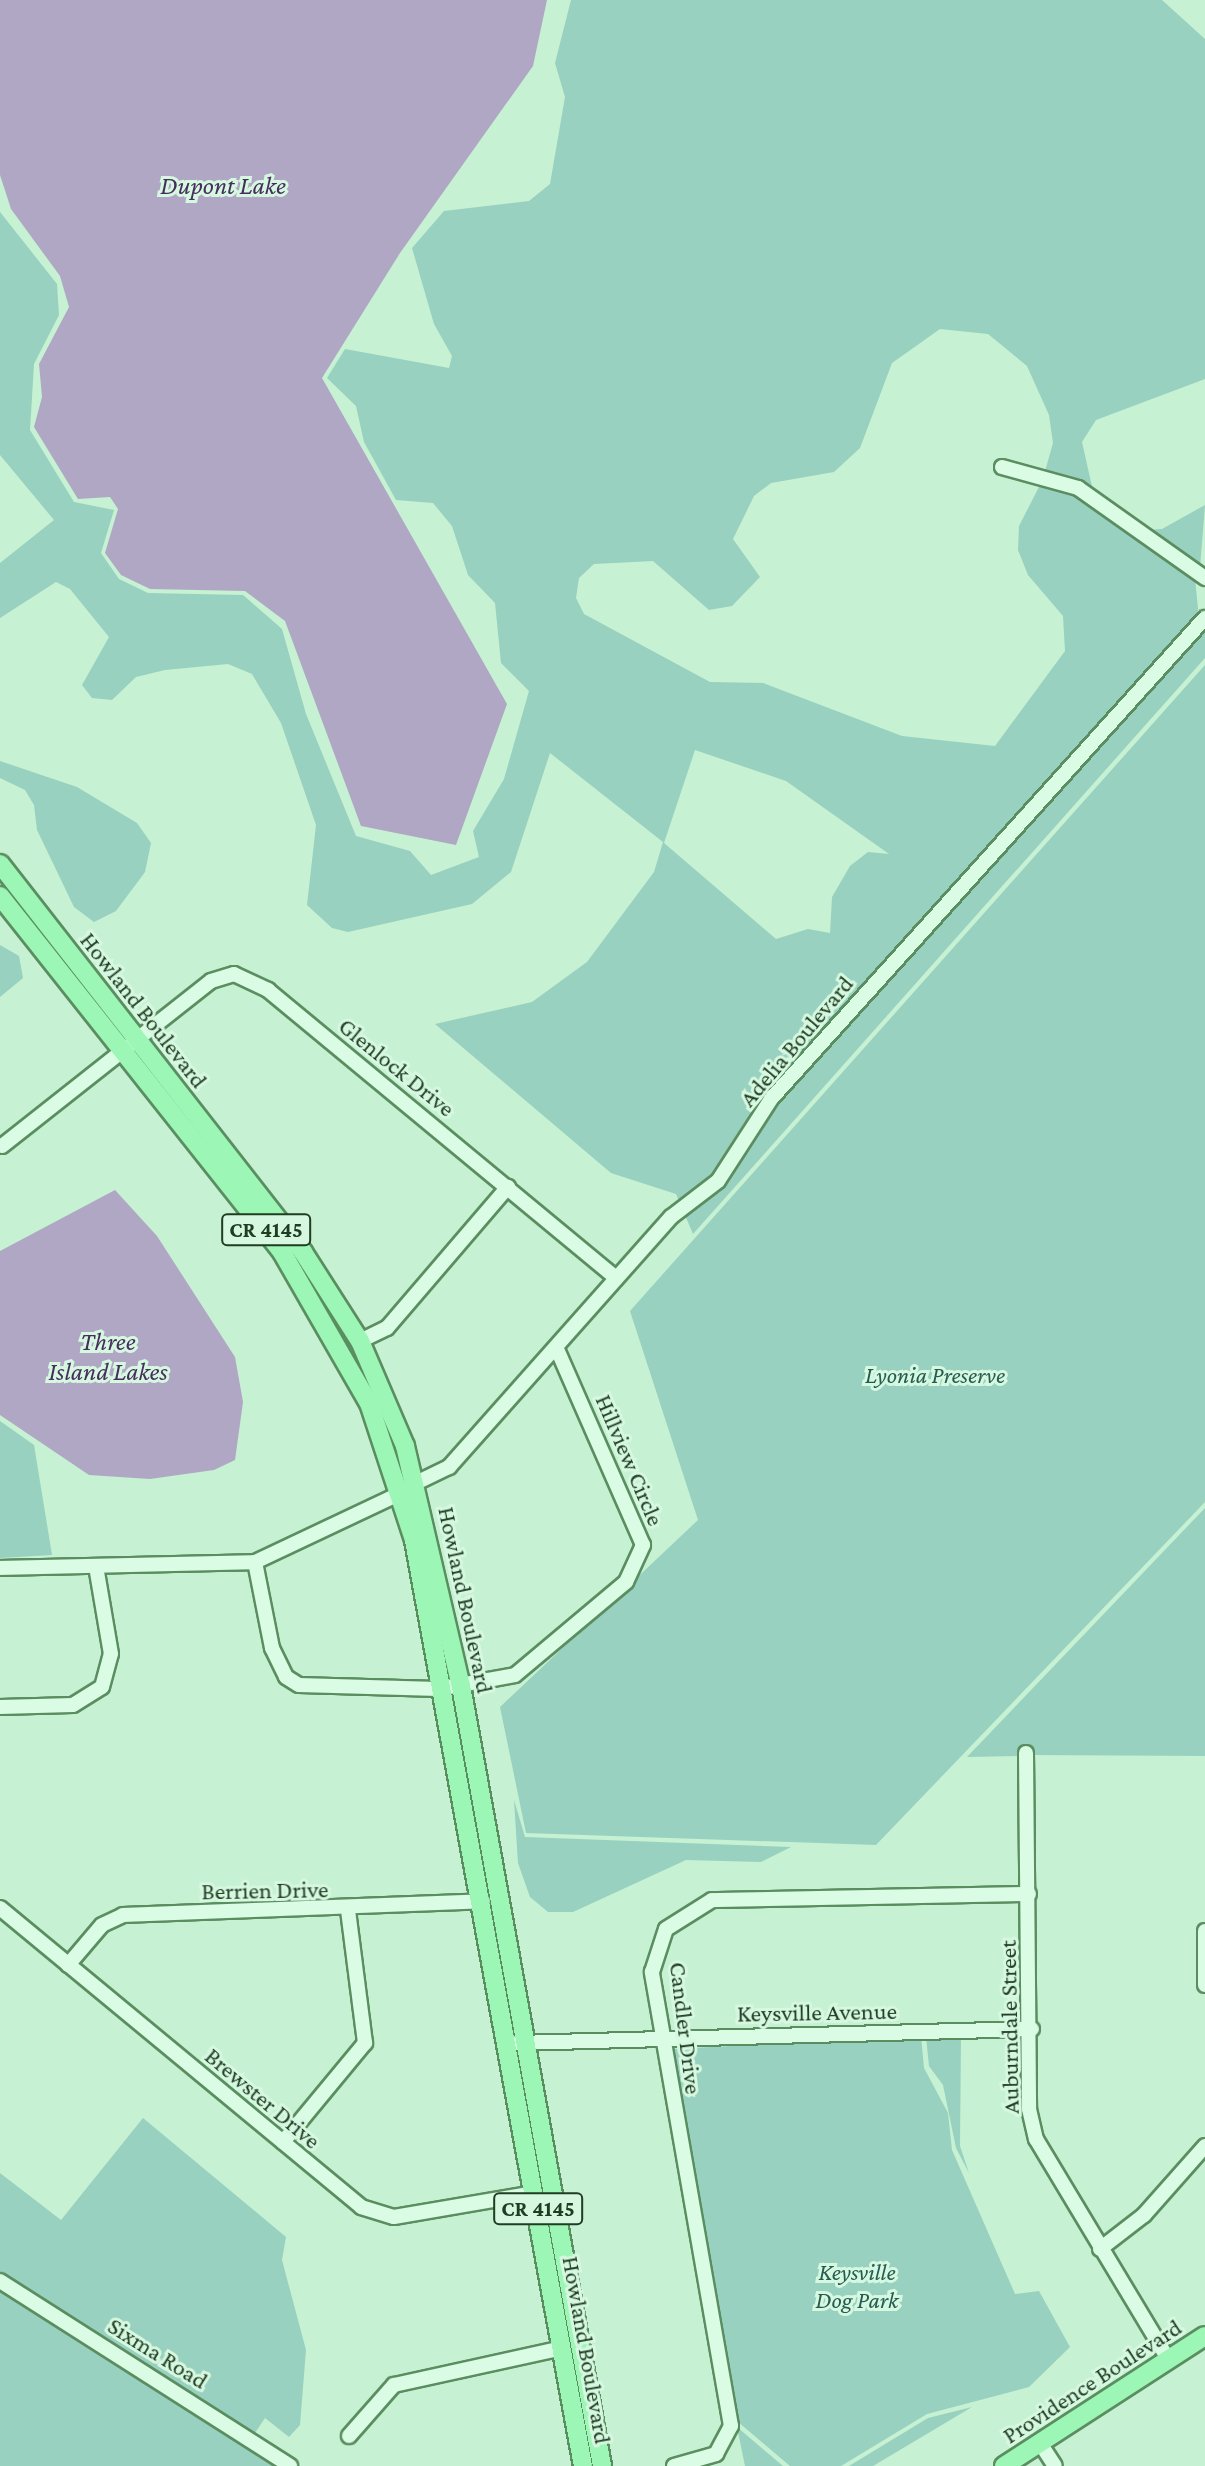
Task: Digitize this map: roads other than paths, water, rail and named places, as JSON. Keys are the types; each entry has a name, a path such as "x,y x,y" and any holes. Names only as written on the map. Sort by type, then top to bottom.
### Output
{"main road":[{"name":"Howland Boulevard","path":"0,864 295,1270 369,1403 392,1466 409,1488"},
{"name":"Howland Boulevard","path":"0,896 303,1252 360,1341 409,1488 452,1687 516,2043 602,2466"},
{"name":"Howland Boulevard","path":"452,1687 483,1901 516,2043 535,2193 583,2466"},
{"name":"Providence Boulevard","path":"1004,2466 1205,2336"}],"street":[{"path":"1002,467 1078,488 1205,578"},
{"name":"Adelia Boulevard","path":"409,1488 449,1467 671,1217 718,1181 771,1099 1205,618"},
{"name":"Glenlock Drive","path":"2,1146 211,981 250,978 616,1278"},
{"path":"360,1341 387,1328 508,1187"},
{"name":"Hillview Circle","path":"255,1562 272,1648 286,1677 299,1685 452,1687 515,1675 640,1563 639,1526 556,1347"},
{"path":"0,1568 255,1562 409,1488"},
{"path":"0,1707 73,1705 102,1687 111,1654 96,1566"},
{"name":"Auburndale Street","path":"1026,1753 1036,2139 1168,2359"},
{"name":"Candler Drive","path":"674,2466 716,2454 731,2426 662,2039 656,1949 690,1908 712,1900 1029,1894"},
{"name":"Berrien Drive","path":"68,1965 102,1925 123,1915 348,1910 483,1901"},
{"name":"Brewster Drive","path":"0,1908 374,2214 535,2193"},
{"path":"283,2142 365,2043 348,1910"},
{"path":"1205,1931 1205,1985"},
{"name":"Keysville Avenue","path":"516,2043 1032,2029"},
{"path":"1100,2249 1144,2215 1205,2146"},
{"name":"Sixma Road","path":"0,2281 290,2466"},
{"path":"349,2436 394,2385 562,2348"},
{"path":"1040,2443 1055,2466"}],"water":[{"name":"Dupont Lake","path":"0,0 547,0 533,66 400,253 322,378 507,704 456,845 361,826 285,621 245,591 150,589 121,575 105,553 118,509 110,497 78,499 34,427 42,397 39,364 69,307 60,276 11,209 0,175"},
{"name":"Three Island Lakes","path":"115,1190 157,1236 235,1357 243,1402 235,1460 214,1470 150,1479 89,1475 0,1415 0,1251"}],"park label":[{"name":"Lyonia Preserve","path":"935,1375"},
{"name":"Keysville Dog Park","path":"857,2286"}]}
